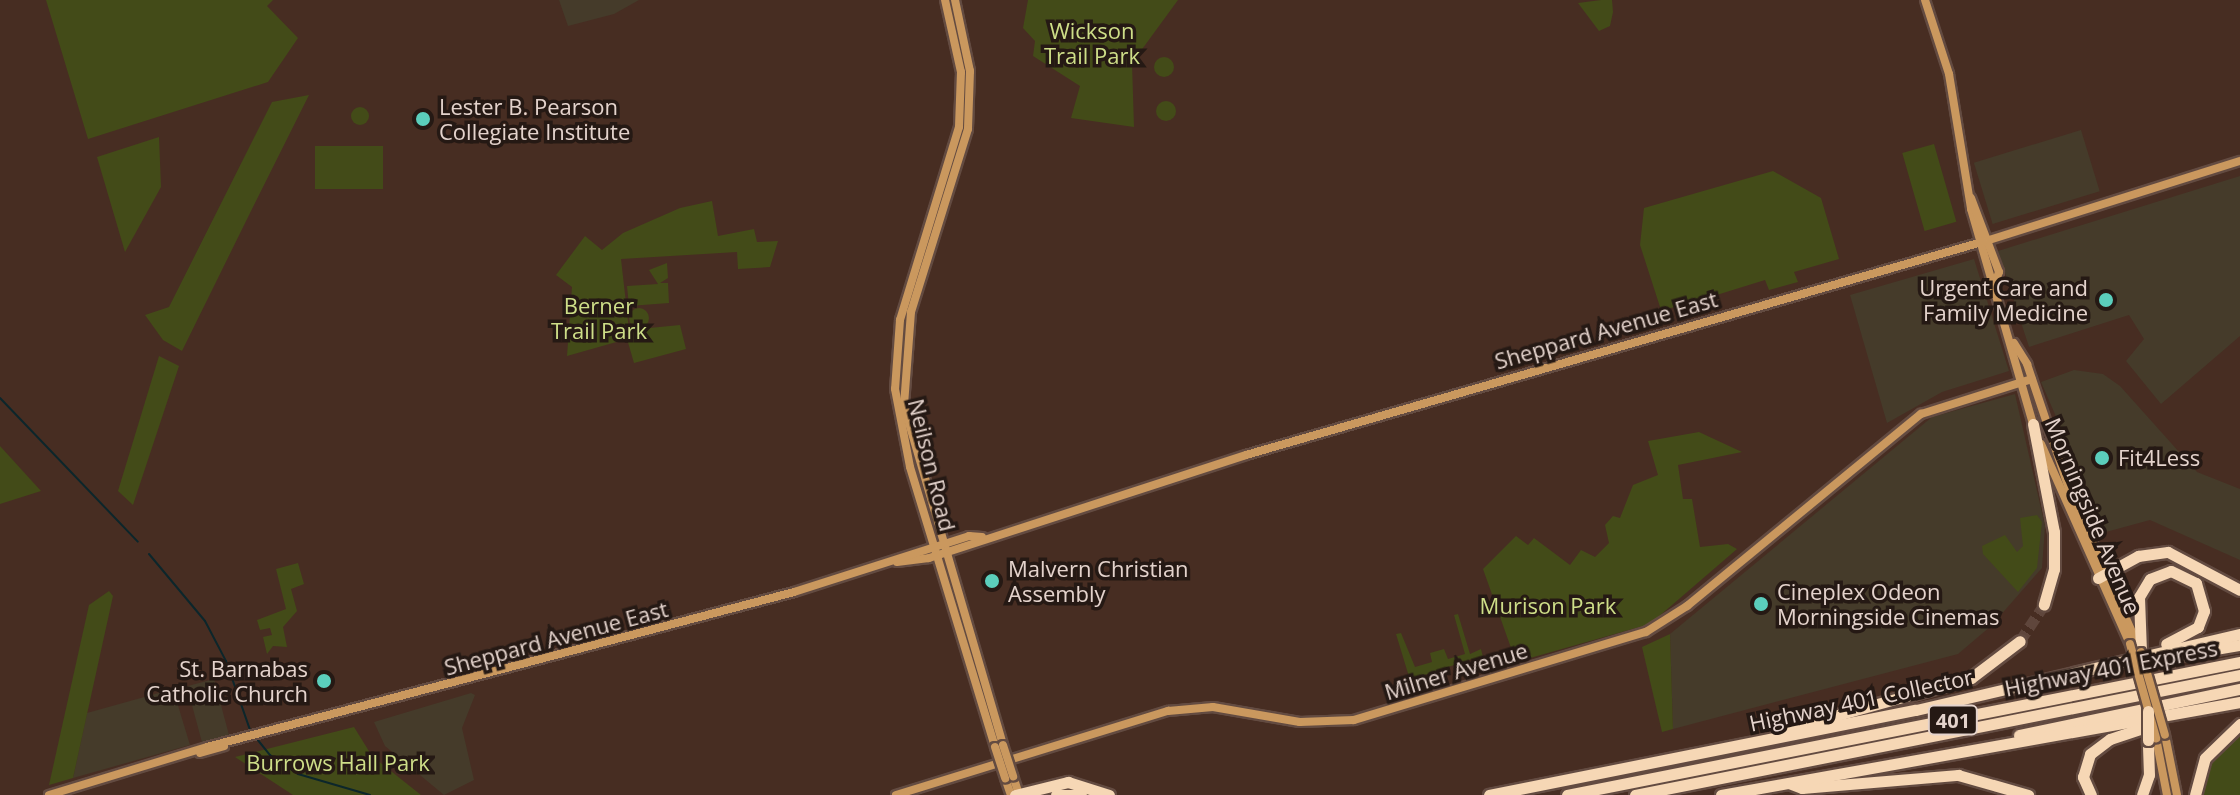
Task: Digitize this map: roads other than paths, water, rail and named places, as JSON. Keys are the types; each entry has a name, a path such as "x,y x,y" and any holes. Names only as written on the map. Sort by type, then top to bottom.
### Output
{"highway":[{"path":"2033,424 2054,532 2054,569 2044,605"},
{"path":"2102,576 2138,556 2168,552 2240,590"},
{"path":"2171,571 2196,583 2204,611 2198,627 2137,647 2139,597 2150,579 2171,571"},
{"name":"Highway 401 Collector","path":"1489,795 1690,756 2137,647 2240,634"},
{"path":"1690,756 1971,678 2020,641"},
{"path":"2137,647 2154,659 2240,645"},
{"name":"Highway 401 Express","path":"1567,795 2240,662"},
{"name":"Highway 401 Express","path":"1635,795 2240,675"},
{"path":"1893,763 2240,689"},
{"name":"401","path":"1721,795 2240,702"},
{"path":"2142,795 2156,738 2148,711"},
{"path":"2091,795 2084,765 2098,745 2171,716"},
{"path":"2195,795 2205,758 2219,738 2240,724"},
{"path":"1788,782 1802,788 1958,775 2028,795"},
{"path":"1016,795 1068,782 1109,795"},
{"path":"1056,795 1081,795"}],"main road":[{"name":"Neilson Road","path":"945,0 959,55 959,127 905,299 894,364 901,435 1016,795"},
{"name":"Neilson Road","path":"939,550 908,427 903,365 913,303 968,129 970,71 955,0"},
{"name":"Morningside Avenue","path":"1925,0 1949,74 1971,198 1984,241 1999,272 1995,283 2014,343 2033,424 2137,647 2167,795"},
{"name":"Sheppard Avenue East","path":"49,795 939,550 1453,393 1984,241 2240,161"},
{"name":"Morningside Avenue","path":"2014,343 2031,375 2102,576"},
{"name":"Milner Avenue","path":"896,795 1168,711 1213,707 1300,722 1354,720 1646,632 1687,606 1921,414 2031,375"},
{"name":"Morningside Avenue","path":"2137,647 2148,711"},
{"name":"Morningside Avenue","path":"2156,738 2177,795"}],"waterway":[{"path":"0,398 138,542"},
{"path":"149,554 205,621 226,661 250,730"},
{"path":"257,739 270,755 298,774 370,795"}],"tunnel":[{"path":"2020,641 2044,605"}],"place":[{"name":"Lester B. Pearson Collegiate Institute","path":"423,119"},
{"name":"Urgent Care and Family Medicine","path":"2106,300"},
{"name":"Fit4Less","path":"2102,458"},
{"name":"Malvern Christian Assembly","path":"992,581"},
{"name":"Cineplex Odeon Morningside Cinemas","path":"1761,604"},
{"name":"St. Barnabas Catholic Church","path":"324,681"}],"park label":[{"name":"Wickson Trail Park","path":"1092,42"},
{"name":"Berner Trail Park","path":"599,318"},
{"name":"Murison Park","path":"1548,606"},
{"name":"Burrows Hall Park","path":"338,763"}]}
